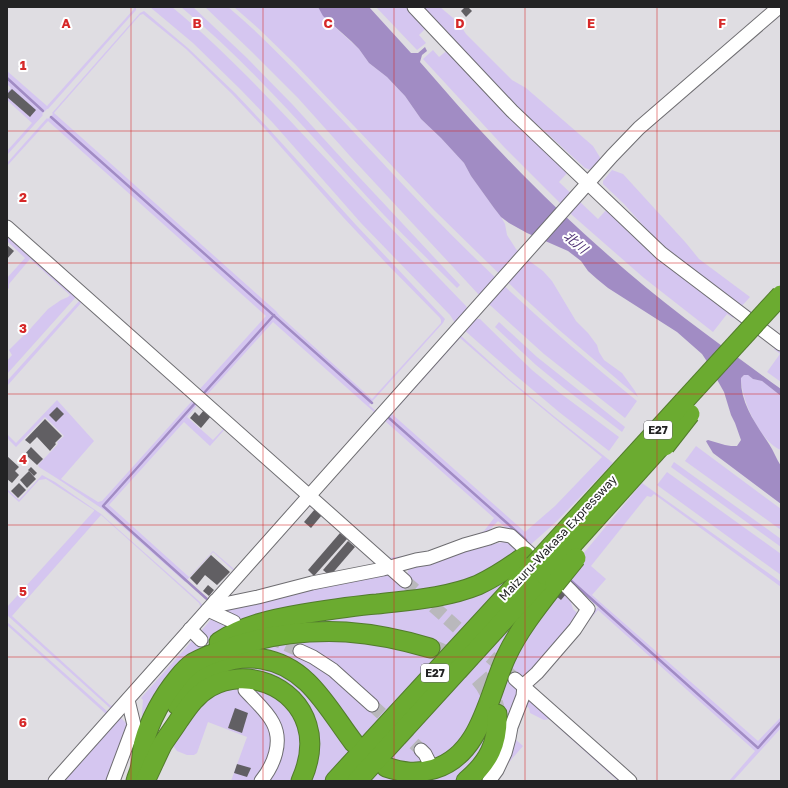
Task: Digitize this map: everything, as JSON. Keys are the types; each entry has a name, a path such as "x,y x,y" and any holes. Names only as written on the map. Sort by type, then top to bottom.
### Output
{"highway":[{"path":"386,767 409,773 424,772 438,768 454,760 472,740 481,721 499,673 512,646 527,621 540,570 554,529 675,400 711,372 781,295"},
{"path":"540,570 690,414 781,314"},
{"path":"136,781 140,769 144,742 156,712 170,689 184,671 230,635 275,619 374,604 430,598 456,592 473,587 488,580 511,566 540,570"},
{"name":"Maizuru-Wakasa Expressway","path":"335,781 540,570"},
{"name":"Maizuru-Wakasa Expressway","path":"357,781 540,570"},
{"path":"192,664 206,656 235,645 278,636 314,632 346,632 374,635 430,648"},
{"path":"145,781 162,745 180,699 190,686 205,672 234,659 257,658 277,662 305,679 322,699 354,743"},
{"path":"162,745 190,705 199,695 210,687 223,681 236,679 245,678 259,680 273,685 289,696 304,717 308,732 309,750 307,766 301,781"},
{"path":"466,781 486,761 493,747 497,714"}],"street":[{"path":"414,7 585,186 661,253 781,344"},
{"path":"55,781 612,156 639,128 779,7"},
{"path":"7,226 405,581"},
{"path":"211,606 258,597 312,583 383,570 389,567 429,558 499,534 511,536 570,589 588,609 575,629 537,673 519,683"},
{"path":"211,606 234,622"},
{"path":"190,629 201,640"},
{"path":"300,651 313,656 329,666 372,705"},
{"path":"489,781 497,770 505,753 511,727 523,696 519,683"},
{"path":"519,683 630,781"},
{"path":"245,690 268,715 274,724 277,734 278,743 275,754 268,771 261,781"},
{"path":"113,781 134,725 128,700"},
{"path":"421,750 425,754 430,764"}],"shaded area":[{"path":"133,7 136,7 136,10 7,155 7,151 32,123 7,100 7,92 11,88 7,84 7,71 47,106 134,9"},
{"path":"150,7 172,7 233,62 466,306 468,310 455,323 450,315 361,223 273,123 193,43"},
{"path":"181,7 193,7 247,58 292,104 460,285 457,288 384,215 261,81 209,31"},
{"path":"205,7 228,7 270,45 480,263 557,334 637,401 625,418 544,354 480,296 298,98"},
{"path":"234,7 318,7 337,29 359,49 369,63 387,77 405,96 421,119 464,163 471,176 501,217 505,224 507,235 516,249 543,271 552,281 576,321 597,345 604,360 622,373 638,397 558,329 521,295 434,210 295,64"},
{"path":"376,7 408,7 427,27 419,35 426,43 417,50"},
{"path":"420,7 440,7 459,23 466,34 512,80 526,88 593,146 601,159 591,170 585,168 511,103"},
{"path":"144,11 188,48 235,93 445,319 369,405 377,412 308,489 7,222 7,220 199,390 266,316 48,121 7,166 7,163 47,118 48,119 53,114 52,113 140,13","holes":["143,14 186,49 232,94 343,217 440,318 441,323 372,399 276,311 54,113 140,15","273,322 374,412 308,487 206,396"]},
{"path":"449,49 568,172 559,182 598,219 607,209 735,314 733,318 727,314 713,332 644,278 572,215 504,147 423,59 433,50 439,57"},
{"path":"612,170 623,174 699,259 750,297 740,308 664,249 624,204 603,184 603,181"},
{"path":"7,231 76,295 75,298 7,374 7,361 12,355 9,350 28,332 48,309 70,295 30,259 9,284 9,288 7,290 7,278 25,258 7,241"},
{"path":"82,300 199,403 187,417 213,440 226,426 302,496 235,572 213,552 185,582 104,510 39,467 38,465 58,444 57,442 64,436 45,417 16,447 7,438 7,434 16,443 57,400 94,441 61,479 98,502 102,501 192,401 83,303 81,303 7,386 7,381 79,301","holes":["184,422 210,446 225,429 299,495 299,498 235,570 213,551 189,577 109,505"]},
{"path":"473,319 480,319 532,370 619,437 609,451 559,412 463,329"},
{"path":"499,322 537,357 625,427 622,432 536,365 495,327"},
{"path":"459,334 509,379 613,463 556,522 528,547 498,521 486,534 421,557 386,560 316,497","holes":["460,338 508,380 602,457 555,506 525,532 392,414","385,421 494,518 484,531 442,549 421,554 387,558 318,495"]},
{"path":"777,346 781,348 781,382 767,372 780,354 774,349"},
{"path":"744,375 748,375 753,379 762,381 781,396 781,450 766,438 753,419 744,397 741,378"},
{"path":"696,446 781,509 781,530 685,461"},
{"path":"674,462 781,539 781,547 671,467"},
{"path":"667,472 781,554 781,575 657,485"},
{"path":"42,475 55,482 101,514 203,606 203,608 113,708 110,708 7,615 7,607 94,510 46,479 39,480 19,502 7,491 7,489 19,500","holes":["101,515 199,603 201,608 190,621 117,702 111,706 12,616"]},
{"path":"642,483 781,582 781,587 654,494 651,497 647,496 591,566 606,579 592,595 758,741 781,717 781,728 733,781 729,781 755,751 598,610 532,686 638,781 635,781 529,686 598,607 574,585 563,578"},
{"path":"509,542 523,551 478,580 215,638 202,646 190,657 141,724 143,700 141,698 192,641 204,639 202,630 220,611 387,571 400,585 412,579 408,577 407,574 409,568 458,551"},
{"path":"507,574 513,575 513,578 327,781 306,781 312,767 315,752 313,728 301,703 282,684 270,678 256,674 242,673 223,676 212,680 201,687 196,687 203,679 212,673 232,665 253,663 277,668 291,675 314,696 352,749 359,741 335,707 316,684 295,666 272,656 244,654 229,656 228,653 253,646 304,639 355,639 405,647 430,654 434,644 386,632 338,628 289,630 241,639 239,638 240,636 275,624 358,611 442,601 473,592","holes":["301,648 309,651 336,668 375,703 370,708 332,678 329,671 311,659 299,654"]},
{"path":"559,586 569,596 573,609 579,617 526,677 518,674 520,691 487,781 474,781 491,715 506,667"},
{"path":"541,587 544,592 510,638 501,655 478,717 461,744 450,755 435,764 428,751 423,746 417,753 421,757 425,766 407,767 389,763 381,772 409,778 435,775 447,770 467,754 480,736 489,717 491,717 490,738 484,754 473,768 457,781 365,781"},
{"path":"7,622 108,712 49,781 46,781 106,714 7,625"},
{"path":"236,684 281,697 303,732 295,781 266,781 274,770 270,726 272,753 256,781 231,781 247,737 208,722 197,753 194,755 187,755 177,751 174,747 184,724 202,700"},
{"path":"525,696 624,781 618,781 549,719 544,720 530,713 529,708 525,705 514,729 515,739 523,746 493,781"},
{"path":"120,717 127,725 108,781 61,781"}],"water":[{"name":"北川","path":"318,7 369,7 411,53 418,53 425,47 427,51 422,55 420,62 485,136 550,202 593,242 650,291 781,389 781,396 762,381 753,379 748,375 744,375 741,378 741,387 746,405 781,466 781,504 713,453 707,443 706,441 708,440 725,445 737,446 741,440 724,392 702,354 677,332 608,288 588,271 581,261 568,251 527,233 501,217 471,176 464,163 421,119 405,96 387,77 369,63 351,41 323,16"}],"building":[{"path":"465,7 468,7 472,11 466,17 461,11"},
{"path":"12,89 36,110 30,117 7,97 7,94"},
{"path":"7,245 14,251 7,259"},
{"path":"57,407 64,414 56,422 49,415"},
{"path":"204,410 211,416 201,428 190,418 195,412 199,416"},
{"path":"45,419 62,436 50,451 37,437 30,444 25,440"},
{"path":"31,447 43,459 37,465 25,454"},
{"path":"7,456 19,467 15,471 19,475 12,483 7,479"},
{"path":"31,467 37,473 34,476 28,470"},
{"path":"29,471 36,479 27,488 20,480"},
{"path":"19,483 26,490 18,498 11,491"},
{"path":"315,509 322,515 311,528 304,522"},
{"path":"340,533 347,539 314,576 308,570"},
{"path":"348,541 355,547 330,576 323,570"},
{"path":"211,555 230,572 217,585 205,575 197,585 190,578"},
{"path":"208,585 214,590 209,596 203,591"},
{"path":"560,590 566,594 561,600 556,596"},
{"path":"235,708 248,713 242,733 228,728"},
{"path":"237,764 251,768 247,777 234,773"}],"waterway":[{"path":"7,78 43,111"},
{"path":"51,117 372,403"},
{"path":"204,393 274,315"},
{"path":"196,402 103,506 208,600"},
{"path":"389,418 526,540"},
{"path":"568,578 758,748 781,722"}],"tunnel":[{"path":"405,581 515,679"},
{"path":"269,637 300,651"},
{"path":"430,648 462,663 479,677 491,696 495,708"},
{"path":"372,705 421,750"}]}
